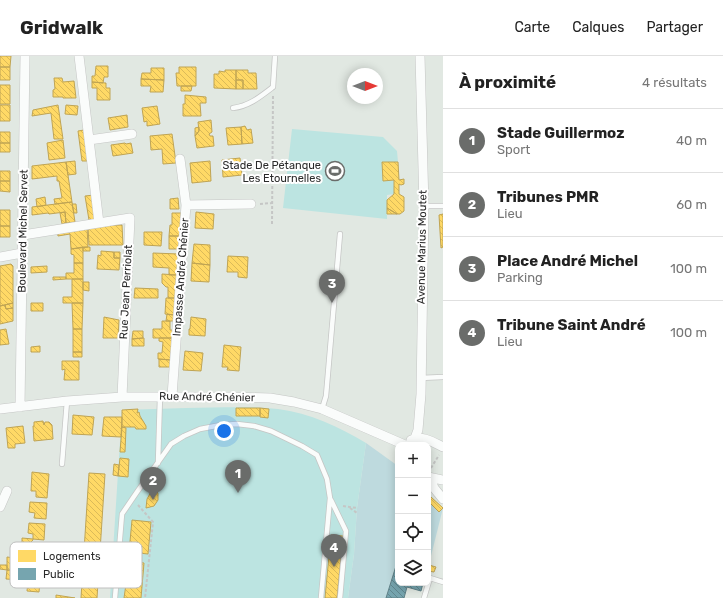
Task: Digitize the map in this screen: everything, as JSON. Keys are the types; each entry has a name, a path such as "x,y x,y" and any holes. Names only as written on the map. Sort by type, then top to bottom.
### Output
{"street":[{"name":"Boulevard Michel Servet","path":"20,407 25,56"},
{"path":"79,56 99,223"},
{"name":"Avenue Marius Moutet","path":"415,438 418,430 419,416 424,206 420,56"},
{"path":"89,140 132,134"},
{"name":"Impasse André Chénier","path":"172,396 186,205 180,159"},
{"path":"186,205 251,204"},
{"name":"Rue Jean Perriolat","path":"23,235 130,218 122,397"},
{"path":"0,257 22,253"},
{"name":"Rue André Chénier","path":"0,409 122,397 172,396 270,398 322,409 398,442"},
{"path":"408,442 415,438 429,440 443,447"},
{"path":"431,477 443,480"},
{"path":"430,478 434,488 443,499"},
{"path":"0,507 6,491"}],"lane":[{"path":"233,108 244,107 273,87 275,56"},
{"path":"424,206 443,206"},
{"path":"322,409 326,396 340,234"},
{"path":"420,378 443,377"},
{"path":"158,463 160,396"},
{"path":"62,464 67,402"},
{"path":"120,542 122,514 171,444 200,429 221,424 254,426 271,431 317,455 327,479 330,498 321,598"},
{"path":"330,498 346,531 340,598"},
{"path":"424,598 430,578 443,582"},
{"path":"115,598 116,588"}],"path":[{"path":"272,224 273,87"},
{"path":"431,471 443,447"},
{"path":"132,498 152,522 145,598"},
{"path":"345,507 357,508"},
{"path":"349,507 357,513"}],"shaded area":[{"name":"Stade De Pétanque Les Etournelles","path":"292,129 383,137 397,151 398,162 382,163 383,181 394,180 394,194 387,195 387,219 283,208"},
{"path":"232,407 278,409 313,417 366,443 357,508 354,554 348,598 110,598 111,588 142,588 142,542 114,542 122,410"},
{"path":"366,443 395,464 395,569 386,598 348,598 354,554 357,508"},
{"path":"431,504 439,512 443,508 431,556"}],"building: Logements":[{"path":"0,56 11,56 10,67 0,67"},
{"path":"96,66 108,66 108,77 104,77 103,83 92,82 92,76 95,76"},
{"path":"0,67 10,67 10,80 0,80"},
{"path":"179,67 196,67 196,86 177,86 176,73 179,73"},
{"path":"151,68 164,68 164,80 141,79 142,73 151,73"},
{"path":"225,70 236,70 236,89 214,88 214,74 219,74 219,71 225,72"},
{"path":"236,70 248,70 248,73 256,73 257,89 243,89 243,80 236,80"},
{"path":"54,78 62,78 63,82 74,81 76,98 53,97 53,90 55,89"},
{"path":"141,79 164,80 163,92 150,92 151,86 141,86"},
{"path":"236,80 243,80 243,89 236,89"},
{"path":"92,82 106,83 106,88 110,88 110,100 97,100 97,88 92,88"},
{"path":"0,85 10,85 10,104 0,104"},
{"path":"181,86 192,86 191,91 181,91"},
{"path":"185,95 206,97 206,103 200,103 201,116 183,116"},
{"path":"0,105 10,105 10,121 0,121"},
{"path":"58,105 63,139 54,139 51,113 32,116 33,110"},
{"path":"66,105 78,106 77,115 65,114"},
{"path":"157,106 160,124 147,126 147,121 144,122 142,108"},
{"path":"127,115 128,127 110,130 108,118"},
{"path":"211,120 212,132 209,134 210,136 213,136 214,146 197,148 195,136 199,131 198,122"},
{"path":"245,126 247,130 251,129 253,143 242,144 241,127"},
{"path":"199,127 199,131 195,136 195,128"},
{"path":"241,127 242,144 228,145 226,128"},
{"path":"84,130 89,161 82,161 78,131"},
{"path":"0,132 10,132 10,143 0,143"},
{"path":"172,134 176,163 163,164 162,149 151,150 150,136"},
{"path":"63,140 65,158 49,160 47,143"},
{"path":"0,143 10,143 10,152 0,152"},
{"path":"131,143 133,153 113,156 111,145"},
{"path":"240,158 242,175 223,177 222,160"},
{"path":"75,161 76,174 68,175 66,162"},
{"path":"210,161 211,181 192,183 190,163"},
{"path":"66,162 72,202 55,204 54,199 62,198 57,176 32,179 32,166"},
{"path":"382,162 398,162 399,180 404,179 404,184 399,184 399,194 404,197 404,211 400,214 397,214 387,208 387,200 394,194 394,180 383,181"},
{"path":"0,171 10,171 10,181 0,181"},
{"path":"0,181 10,181 10,192 0,191"},
{"path":"94,195 97,219 89,220 85,196"},
{"path":"45,197 46,205 37,207 36,199"},
{"path":"178,198 179,209 170,209 170,199"},
{"path":"72,202 75,222 66,223 65,212 32,215 32,207"},
{"path":"72,204 76,204 77,213 74,213"},
{"path":"387,208 397,214 387,214"},
{"path":"0,210 10,210 10,226 0,226"},
{"path":"65,212 66,223 62,224 60,213"},
{"path":"196,212 214,214 213,229 195,228"},
{"path":"172,213 181,213 180,236 169,236 170,225 172,225"},
{"path":"443,214 443,247 441,248 439,215"},
{"path":"122,225 123,245 89,245 88,226"},
{"path":"0,226 10,226 10,237 0,237"},
{"path":"87,226 88,247 71,249 70,234 58,236 57,230"},
{"path":"144,232 162,232 161,246 144,245"},
{"path":"169,236 180,236 179,249 169,249"},
{"path":"194,244 210,245 210,265 192,263"},
{"path":"83,247 83,263 74,263 74,255 71,254 71,249"},
{"path":"83,247 90,247 90,251 83,251"},
{"path":"101,251 114,252 114,258 120,258 119,270 97,269 98,255 101,256"},
{"path":"114,252 120,252 120,258 114,258"},
{"path":"153,253 179,254 177,275 169,275 169,268 153,267"},
{"path":"228,256 248,257 247,278 238,277 238,272 227,272"},
{"path":"74,263 83,263 83,279 66,279 66,273 74,273"},
{"path":"192,263 210,265 209,282 191,281"},
{"path":"11,264 13,266 13,303 0,306 0,266"},
{"path":"47,266 47,272 31,273 31,267"},
{"path":"162,274 177,275 176,298 168,298 168,287 162,283"},
{"path":"53,277 66,277 66,279 53,280"},
{"path":"72,279 83,279 83,303 63,303 63,297 72,297"},
{"path":"83,282 89,282 89,291 83,290"},
{"path":"135,288 158,289 158,298 134,298"},
{"path":"166,298 176,298 174,315 165,314"},
{"path":"13,303 13,308 6,309 5,305"},
{"path":"31,303 43,303 43,311 31,311"},
{"path":"72,303 83,303 82,329 73,329"},
{"path":"5,305 6,309 13,308 13,321 0,324 0,306"},
{"path":"167,314 174,315 174,321 166,321"},
{"path":"104,317 119,320 118,338 103,338"},
{"path":"191,317 206,319 205,336 189,335"},
{"path":"162,321 170,321 170,330 173,330 173,338 153,338 153,329 162,329"},
{"path":"6,329 9,344 0,345 0,330"},
{"path":"73,329 82,329 82,352 73,352"},
{"path":"133,331 143,331 143,338 132,339"},
{"path":"144,338 144,346 132,346 132,339"},
{"path":"159,338 173,338 171,360 158,359 158,353 162,353 163,342 159,341"},
{"path":"224,345 241,347 239,371 227,370 228,367 222,367"},
{"path":"40,346 40,352 31,352 31,347"},
{"path":"185,351 203,353 201,371 183,370"},
{"path":"73,352 82,352 82,357 73,357"},
{"path":"159,359 171,360 171,367 159,367"},
{"path":"62,361 79,361 79,380 64,380 65,369 62,370"},
{"path":"236,408 260,408 260,416 236,416"},
{"path":"260,408 269,409 268,418 260,417"},
{"path":"138,409 137,413 139,412 146,429 122,427 122,410"},
{"path":"73,415 94,417 92,435 72,434"},
{"path":"104,417 122,417 121,437 102,436"},
{"path":"43,421 44,425 45,422 49,422 52,425 53,439 34,441 34,422"},
{"path":"23,426 25,443 15,444 15,448 8,448 6,428"},
{"path":"122,427 126,428 125,452 120,452"},
{"path":"120,458 129,459 128,477 118,476"},
{"path":"114,464 119,465 118,476 113,475"},
{"path":"32,472 49,474 47,498 36,497 36,491 31,491"},
{"path":"89,473 105,474 101,542 85,542"},
{"path":"157,491 158,500 154,506 146,508 147,499 151,492"},
{"path":"431,497 443,508 439,512 431,504"},
{"path":"30,502 47,503 46,519 34,518 35,513 29,512"},
{"path":"132,520 151,522 148,554 142,553 142,542 130,542"},
{"path":"29,523 45,524 44,540 33,539 33,534 28,533"},
{"path":"331,535 343,536 337,598 325,598"},
{"path":"22,538 33,539 31,542 22,542"},
{"path":"7,557 10,557 10,570 7,570"},
{"path":"142,563 144,563 142,586"},
{"path":"0,565 7,565 7,570 0,569"},
{"path":"431,566 436,567 434,572 431,572"},
{"path":"7,570 10,570 10,579 6,579"},
{"path":"27,588 39,588 39,592 27,591"},
{"path":"82,588 98,588 97,598 81,598"},
{"path":"125,588 142,588 141,598 124,598"},
{"path":"56,595 75,598 56,598"}],"building: Public":[{"path":"395,569 395,586 422,586 421,591 407,587 404,598 386,598"}],"place":[{"name":"Stade De Pétanque Les Etournelles","path":"335,171"},
{"name":"Place André Michel","path":"332,303"},
{"name":"Stade Guillermoz","path":"238,493"},
{"name":"Tribunes PMR","path":"153,500"},
{"name":"Tribune Saint André","path":"334,567"}]}
